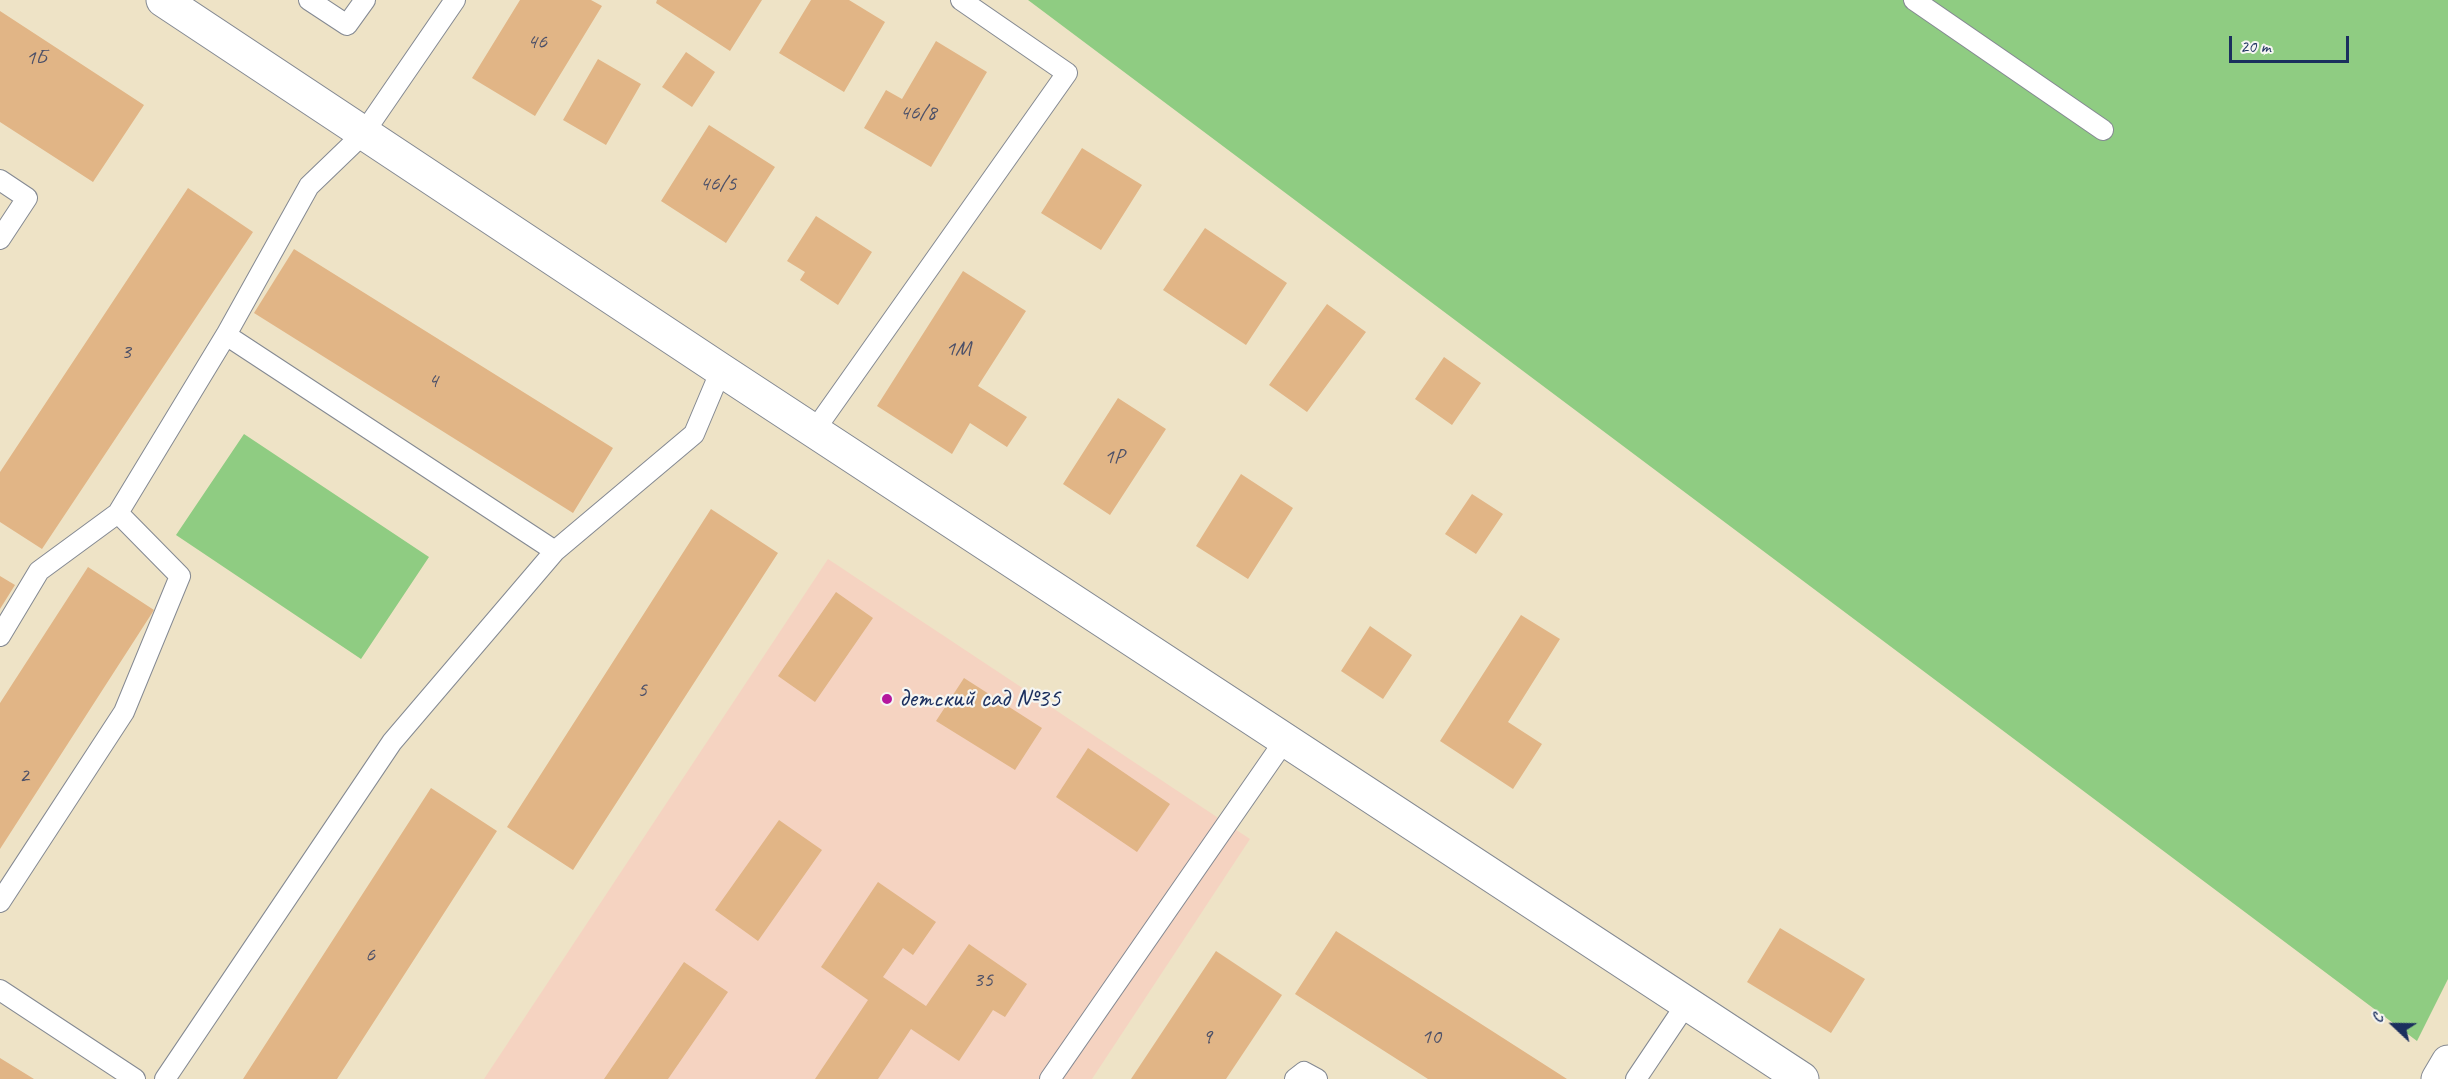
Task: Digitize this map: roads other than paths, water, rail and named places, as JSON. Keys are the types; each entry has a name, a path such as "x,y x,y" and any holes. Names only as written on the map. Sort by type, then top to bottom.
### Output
{"street":[{"path":"164,0 721,370 1802,1079"},
{"path":"2438,1079 2448,1062"}],"lane":[{"path":"309,0 347,25 365,0"},
{"path":"0,636 39,571 118,513 226,335 309,186 363,134 455,0"},
{"path":"814,431 1067,73 961,0"},
{"path":"1914,0 2103,130"},
{"path":"0,180 27,198 0,239"},
{"path":"226,335 555,551"},
{"path":"165,1079 392,742 555,551 694,434 721,370"},
{"path":"0,902 124,712 180,576 118,513"},
{"path":"1050,1079 1285,740"},
{"path":"0,990 135,1079"},
{"path":"1636,1079 1687,1003"},
{"path":"1295,1079 1304,1071 1317,1079"}],"place":[{"name":"детский сад №35","path":"887,699"}]}
